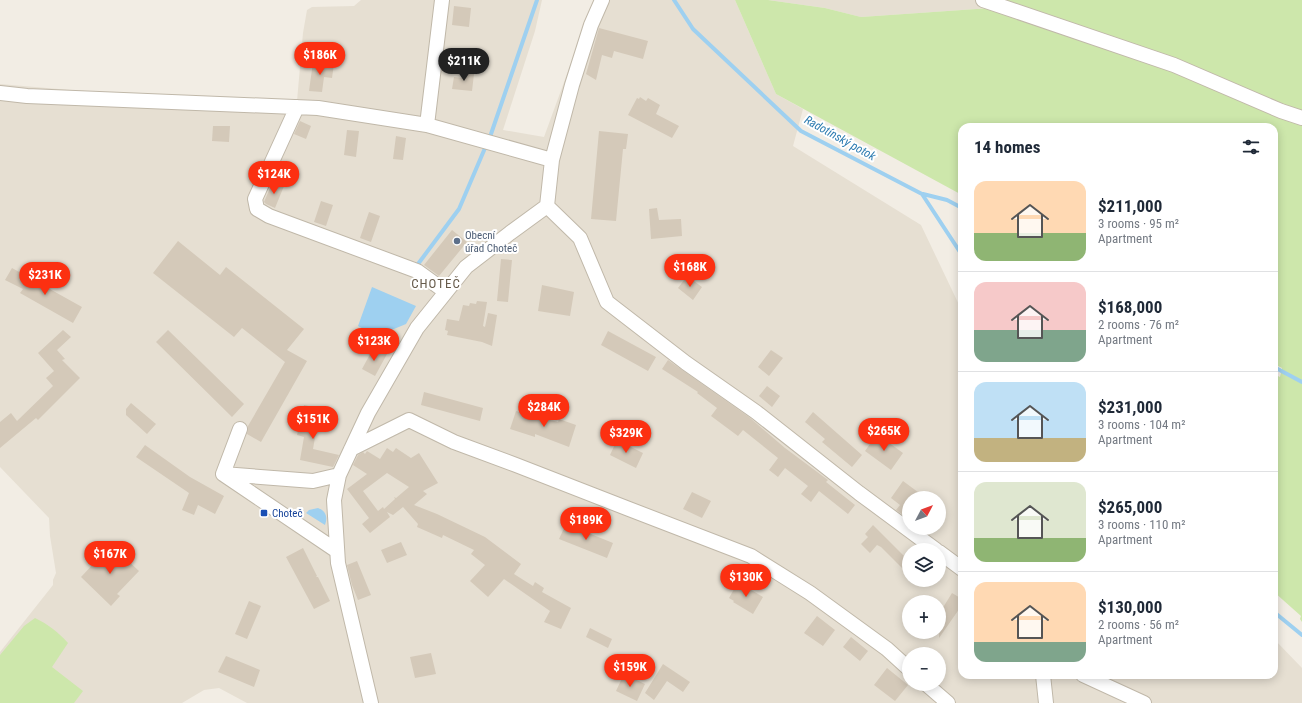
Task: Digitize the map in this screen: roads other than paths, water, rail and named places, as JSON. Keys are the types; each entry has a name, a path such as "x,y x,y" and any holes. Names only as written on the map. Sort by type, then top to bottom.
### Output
{"street":[{"path":"427,125 442,0"},
{"path":"371,703 338,563 334,500 339,475 368,413 417,328 466,267 547,206 552,160 579,63 591,25 602,0"},
{"path":"983,0 1174,65 1281,111 1302,118"},
{"path":"0,93 35,96 318,108 427,125 552,160"},
{"path":"297,107 255,199 256,209 269,216 417,271 446,292"},
{"path":"547,206 580,238 607,302 686,363 756,412 927,543"},
{"path":"351,449 409,420 454,442 751,556 810,593 887,649 902,663"},
{"path":"223,474 240,430"},
{"path":"223,474 313,481 339,475"},
{"path":"223,474 337,551"},
{"path":"946,557 958,566"},
{"path":"1043,679 1046,703"},
{"path":"1092,679 1144,703"},
{"path":"934,691 948,703"}],"water":[{"path":"372,287 416,306 406,324 377,336 358,326"},
{"path":"318,508 326,515 325,525 306,513 309,510"}],"waterway":[{"path":"418,264 459,209 491,134 537,0"},
{"name":"Radotínský potok","path":"674,0 693,29 801,131 922,194 958,249"},
{"path":"923,194 947,200 958,206"},
{"path":"1278,369 1302,382"},
{"name":"Radotínský potok","path":"1278,615 1302,635"}],"place":[{"name":"Obecní úřad Choteč","path":"457,241"},
{"name":"Choteč","path":"264,513"}],"district":[{"name":"CHOTEČ","path":"436,283"}]}
